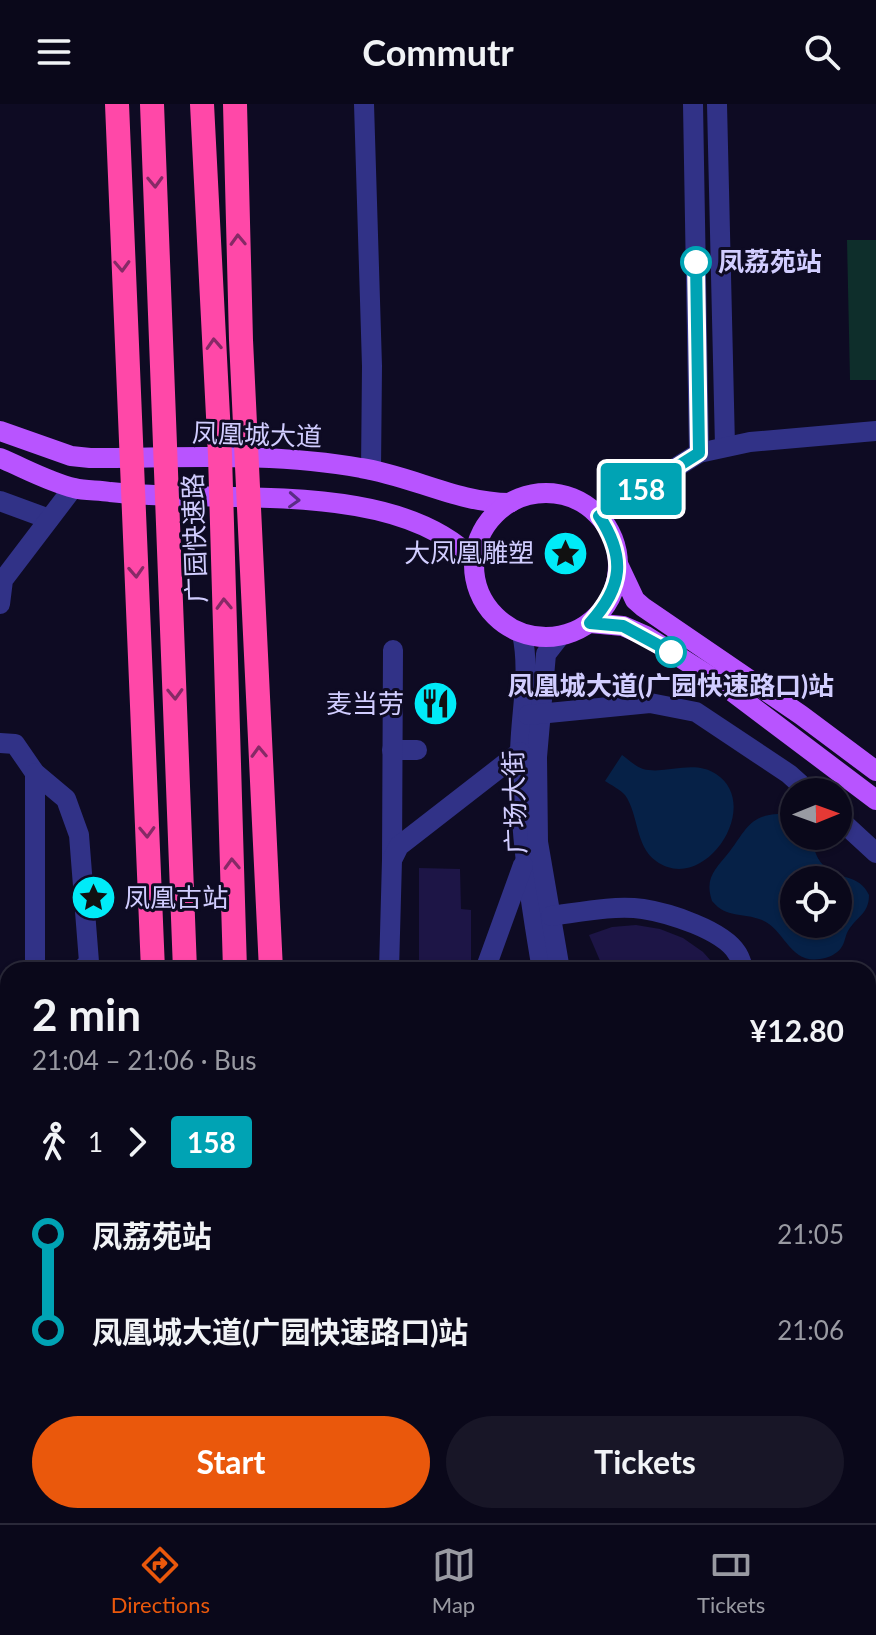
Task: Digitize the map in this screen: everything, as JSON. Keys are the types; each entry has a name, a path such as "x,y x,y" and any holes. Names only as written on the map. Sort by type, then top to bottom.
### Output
{"highway":[{"path":"117,104 129,458 153,962"},
{"name":"广园快速路","path":"152,104 185,962"},
{"name":"广园快速路","path":"202,104 220,455 235,962"},
{"path":"235,104 259,763 271,962"}],"main road":[{"name":"凤凰城大道","path":"0,431 71,456 248,458 371,470 483,503 510,503"},
{"path":"0,458 73,488 132,494 344,503 380,510 459,544 474,560"},
{"path":"618,564 616,583 606,605 590,623 560,636 545,638 522,634 502,622 486,605 477,584 474,560 480,538 492,518 510,503 533,494 557,494 579,501 599,516 612,536 618,564 635,600 789,706 876,771"},
{"path":"590,623 623,626 646,636 722,684 876,800"}],"street":[{"path":"364,104 372,366 371,470"},
{"path":"693,104 699,453"},
{"path":"717,104 725,446"},
{"path":"599,516 699,453 725,446 876,431"},
{"path":"0,604 3,580 73,488"},
{"path":"0,501 49,519"},
{"path":"522,634 532,715 650,703 696,712 793,778"},
{"name":"广场大街","path":"541,962 525,861 520,752 546,654 560,636"},
{"path":"388,962 393,650"},
{"name":"广场大街","path":"532,715 537,757 538,842 559,962"},
{"path":"0,743 15,744 35,773 66,799 79,835 89,962"},
{"path":"392,750 417,750"},
{"path":"392,860 399,846 520,752"},
{"path":"35,773 35,962"},
{"path":"852,831 876,853"},
{"path":"488,962 525,861"},
{"path":"551,916 597,910 643,909 708,930 737,951 741,962"}],"green space":[{"path":"847,240 876,240 876,380 850,380"}],"water":[{"path":"622,755 643,769 689,767 707,770 716,774 729,788 734,806 731,824 722,842 709,857 692,867 674,869 649,855 625,795 605,781"},
{"path":"780,815 780,850 814,850 824,866 780,866 780,934 762,920 723,910 712,901 710,893 710,879 716,868 749,825 761,817"},
{"path":"852,879 860,883 869,895 862,914 852,926"},
{"path":"783,938 845,938 837,952 829,957 810,959 795,951"}],"building":[{"path":"419,868 460,869 461,909 471,910 471,962 419,962"},
{"path":"636,925 660,929 683,938 712,962 601,962 589,935 612,927"}],"bus line":[{"name":"158","path":"671,652 623,626 590,623 606,605 616,583 618,559 612,536 599,516 699,453 696,262"}],"place":[{"name":"凤荔苑站","path":"696,262"},
{"name":"大凤凰雕塑","path":"565,553"},
{"name":"凤凰城大道(广园快速路口)站","path":"671,652"},
{"name":"麦当劳","path":"435,704"},
{"name":"凤凰古站","path":"93,898"}]}
